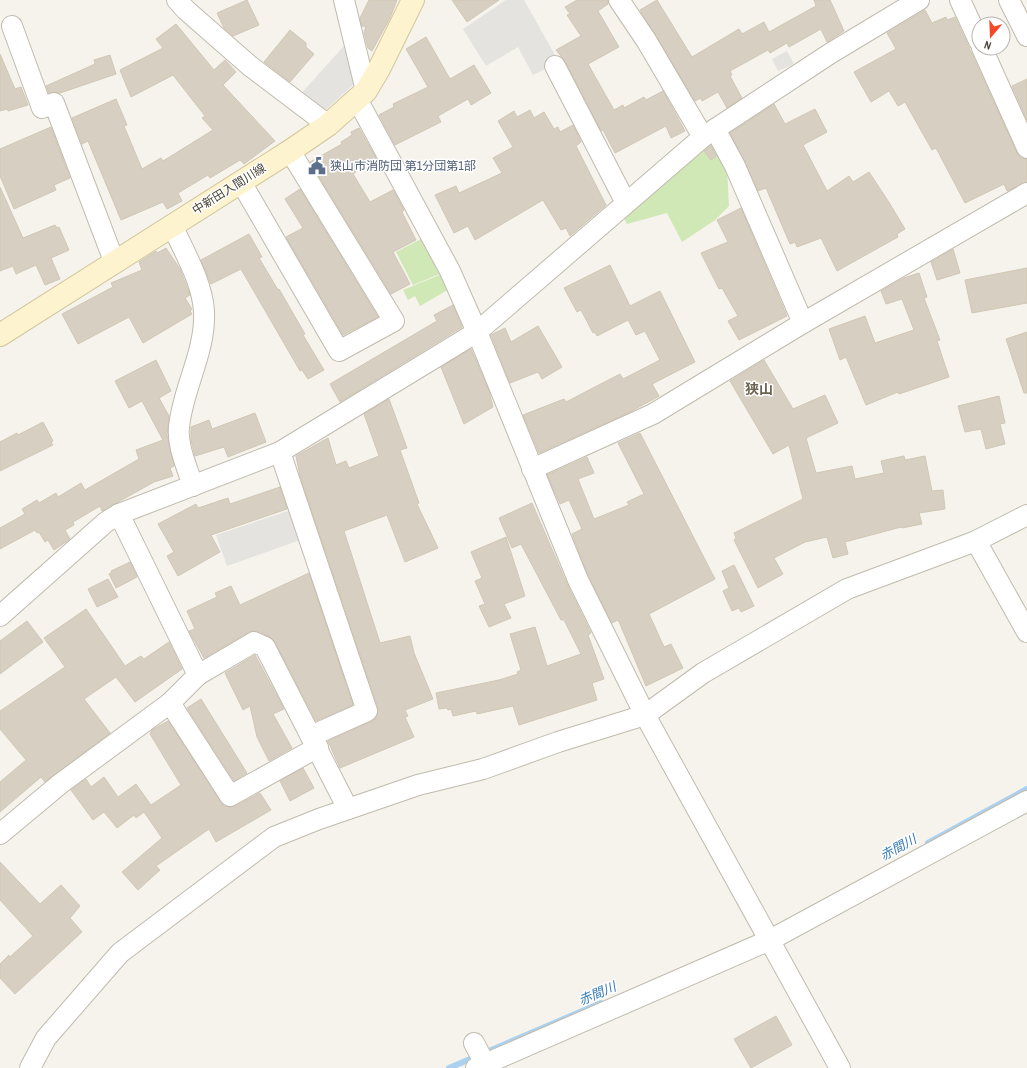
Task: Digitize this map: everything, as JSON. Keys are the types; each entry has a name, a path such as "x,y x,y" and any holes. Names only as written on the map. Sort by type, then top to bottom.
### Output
{"main road":[{"name":"中新田入間川線","path":"0,335 114,261 290,151 328,125 362,95 379,69 413,0"}],"street":[{"path":"177,0 186,10 250,66 328,125"},
{"path":"344,0 362,95 450,271 477,332 578,580 645,715 840,1068"},
{"path":"619,0 709,133 734,166 803,323"},
{"path":"0,616 106,522 119,514 280,452 477,332 709,133 831,53 919,0"},
{"path":"960,0 971,24"},
{"path":"1009,0 1027,36"},
{"path":"12,26 42,108 54,103 114,261"},
{"path":"986,56 1027,148"},
{"path":"555,66 626,203"},
{"path":"241,182 339,351 394,321 290,151"},
{"path":"532,469 653,414 803,323 1027,193"},
{"path":"172,226 197,280 204,310 202,341 185,398 179,427 180,442 193,486"},
{"path":"170,702 230,796 314,741 367,711 280,452"},
{"path":"119,514 198,676"},
{"path":"30,1068 46,1038 120,953 274,837 348,809 418,785 483,769 558,742 645,715 703,672 847,589 976,541 1027,515"},
{"path":"976,541 1027,632"},
{"path":"0,834 60,784 170,702 198,676 254,642 265,647 348,809"},
{"path":"479,1057 770,940 1027,801"}],"green space":[{"path":"708,140 727,169 729,206 715,220 682,242 667,213 627,224 622,215"},
{"path":"425,237 444,272 413,285 396,252"},
{"path":"444,273 451,288 420,306 415,296 408,300 403,290"}],"shaded area":[{"path":"506,0 524,0 559,62 533,75 518,47 486,66 463,29"},
{"path":"344,46 354,84 321,114 298,97"},
{"path":"787,51 794,64 778,71 772,59"},
{"path":"291,510 300,540 227,566 216,535"}],"building":[{"path":"247,0 259,25 233,36 224,28 217,13"},
{"path":"369,0 397,0 390,18 372,51 368,48 364,32 366,27 362,26 360,18"},
{"path":"452,0 499,0 467,22"},
{"path":"577,0 608,0 608,4 598,11 619,47 588,64 614,110 623,105 624,108 644,97 646,100 663,91 685,131 671,138 666,126 615,153 603,130 601,131 565,61 556,50 581,36 567,15 570,14 565,7"},
{"path":"657,0 692,57 739,29 742,34 764,22 769,32 816,6 814,0 830,0 844,31 827,42 821,29 789,47 787,43 770,53 768,50 730,71 732,75 730,76 742,98 727,108 718,92 702,101 701,98 695,101 640,10"},
{"path":"925,10 932,23 946,17 947,20 955,17 971,52 971,56 973,56 1017,153 1021,158 1027,159 1027,182 1007,191 1004,184 965,203 936,148 932,150 905,102 898,106 889,91 871,102 854,72 896,49 887,33"},
{"path":"176,24 214,70 225,60 236,72 223,85 275,141 244,164 240,160 210,178 208,175 178,193 182,201 167,209 163,202 121,220 88,141 82,144 72,118 116,99 127,125 124,126 142,169 161,158 163,161 213,130 202,118 205,116 173,75 131,97 120,70 163,48 156,39"},
{"path":"290,30 306,43 306,47 314,54 290,82 264,62"},
{"path":"426,37 450,79 474,65 491,93 471,105 468,99 438,116 441,122 395,145 379,115 394,107 393,104 428,87 406,49"},
{"path":"0,54 15,89 21,87 28,105 8,111 7,109 0,111"},
{"path":"110,55 116,74 60,93 49,93 46,86 95,64 94,60"},
{"path":"1027,79 1027,120 1012,86"},
{"path":"774,104 785,124 815,109 827,132 803,145 827,191 849,176 853,182 869,172 905,229 897,234 898,237 837,271 821,238 797,247 795,242 790,244 766,188 758,191 730,133"},
{"path":"530,110 534,118 544,112 554,129 558,127 560,132 573,125 581,142 576,146 606,205 570,236 566,228 561,230 543,200 475,240 468,226 454,233 435,195 456,186 459,193 502,173 493,158 513,147 498,121 514,111 517,117"},
{"path":"51,127 70,178 54,185 56,190 14,209 0,176 0,149"},
{"path":"359,128 376,158 355,169 356,172 353,174 370,202 393,190 404,210 402,212 416,240 393,252 410,284 391,294 310,162 342,144 341,142 352,135 351,132"},
{"path":"711,146 716,156 711,160 704,151"},
{"path":"0,187 23,238 55,225 57,228 59,227 69,250 51,258 60,279 45,285 36,265 16,274 13,266 0,271"},
{"path":"300,189 378,317 343,335 286,237 303,228 285,199"},
{"path":"741,208 787,316 739,340 728,321 738,316 722,288 719,289 701,253 728,242 717,220"},
{"path":"249,234 262,257 259,258 278,290 279,289 305,334 303,335 324,370 308,379 302,370 300,371 241,269 211,284 201,260"},
{"path":"166,248 180,269 190,295 185,298 192,309 190,311 192,314 143,343 129,317 78,344 62,314 113,287 111,283 142,270 139,262 156,251 157,253"},
{"path":"953,249 960,273 937,280 931,262"},
{"path":"610,265 630,306 660,291 695,362 652,384 659,396 630,412 539,453 523,415 564,399 566,402 620,374 623,379 660,360 645,331 636,335 628,320 597,336 595,332 593,333 581,310 577,312 564,288"},
{"path":"1027,268 1027,303 972,313 965,280"},
{"path":"919,273 927,297 924,298 940,340 937,341 949,377 899,394 898,392 866,405 846,357 840,360 829,329 865,316 875,343 914,330 902,299 886,304 881,291 904,278"},
{"path":"453,305 462,327 340,402 330,384 437,321 434,315"},
{"path":"538,326 562,367 542,379 538,372 510,383 491,335 505,328 511,342"},
{"path":"1027,332 1027,393 1024,393 1006,339"},
{"path":"471,349 489,391 493,407 464,424 441,367"},
{"path":"156,360 171,391 159,398 169,416 167,435 174,466 170,468 173,476 154,482 102,511 100,506 73,522 74,525 65,530 70,539 54,550 48,540 45,542 39,532 37,533 35,530 0,549 0,528 25,514 22,509 37,500 39,503 56,493 58,497 81,483 85,490 139,459 136,450 163,440 142,401 129,408 115,381"},
{"path":"764,360 793,409 825,395 838,423 806,438 816,473 852,466 855,479 884,473 881,461 904,456 905,460 925,456 932,491 943,490 945,509 919,513 922,524 901,527 845,542 848,554 833,558 827,537 805,542 774,558 783,574 758,588 734,540 736,538 734,533 803,499 789,445 773,454 730,381"},
{"path":"999,396 1005,423 1000,424 1005,444 986,449 981,429 965,432 958,406"},
{"path":"389,399 407,448 400,450 419,503 417,504 438,548 405,562 387,515 344,531 380,643 410,636 414,653 433,699 405,710 408,716 405,717 414,737 340,768 328,741 372,721 376,718 378,708 300,476 296,456 328,438 336,465 346,461 349,468 379,456 364,414"},
{"path":"255,413 266,442 228,457 224,447 195,456 191,440 191,427 209,420 212,429"},
{"path":"43,422 53,441 51,442 53,445 0,471 0,442 17,433 18,435"},
{"path":"640,433 715,579 649,614 664,647 671,644 683,668 646,686 618,620 612,623 588,575 572,534 582,529 569,500 560,504 547,475 587,457 594,473 578,479 594,519 629,505 627,502 644,494 618,443"},
{"path":"280,487 287,509 211,535 220,552 178,576 167,556 174,552 158,524 196,504 198,508 228,498 230,504"},
{"path":"532,503 567,584 591,633 588,635 604,679 592,683 597,700 519,725 513,706 477,714 476,711 453,716 451,709 439,709 436,693 499,680 518,674 517,672 521,670 510,634 535,627 547,666 581,654 564,620 561,620 521,544 512,548 499,518"},
{"path":"506,537 525,596 504,604 511,618 489,627 479,606 485,604 475,581 482,578 471,552"},
{"path":"130,562 137,577 116,588 109,574 112,572 111,571"},
{"path":"734,565 754,606 741,612 739,608 732,611 723,591 729,588 722,571"},
{"path":"309,573 353,705 316,721 275,642 270,637 258,631 248,632 204,658 189,631 195,629 187,611 217,597 215,593 231,586 240,605"},
{"path":"108,579 118,597 97,607 88,589"},
{"path":"86,609 125,666 141,656 144,659 169,642 182,669 135,702 116,677 84,699 110,733 45,782 41,777 0,812 0,782 26,760 0,729 0,711 65,667 44,638"},
{"path":"27,621 43,642 0,674 0,641"},
{"path":"255,655 284,709 273,714 292,748 269,761 257,737 250,706 243,710 225,673"},
{"path":"201,699 247,773 234,781 187,708"},
{"path":"168,721 224,806 235,806 260,793 271,810 216,842 209,829 156,866 160,870 138,890 122,872 162,838 144,812 136,818 134,815 117,828 104,812 93,820 71,790 86,779 91,787 104,777 118,797 136,784 151,805 181,785 150,734 152,730"},
{"path":"303,768 314,788 290,801 280,781"},
{"path":"0,862 40,904 61,885 80,906 70,918 82,932 15,994 0,978 0,964 33,936 0,900"},
{"path":"776,1016 792,1045 751,1068 734,1039"}],"waterway":[{"name":"赤間川","path":"928,843 1027,789"},
{"name":"赤間川","path":"449,1068 601,1003"}],"place":[{"name":"狭山市消防団 第1分団第1部","path":"317,166"}],"district":[{"name":"狭山","path":"759,389"}]}
